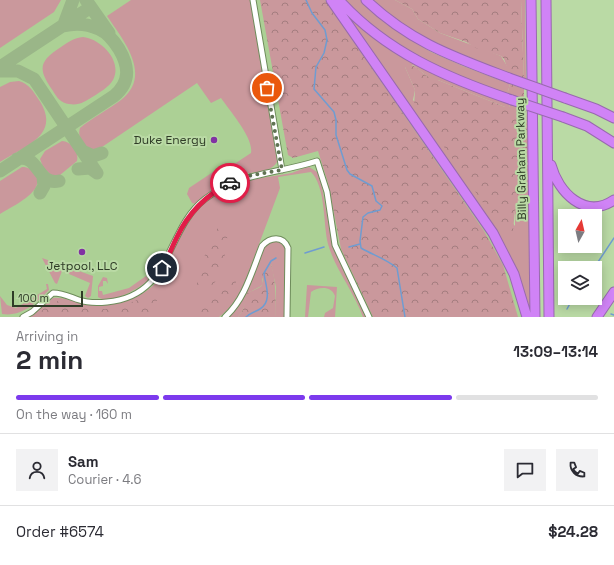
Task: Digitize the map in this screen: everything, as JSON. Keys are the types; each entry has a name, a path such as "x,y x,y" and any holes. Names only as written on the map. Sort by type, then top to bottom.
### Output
{"highway":[{"path":"331,0 493,233 514,274 527,317"},
{"path":"339,0 374,33 414,60 446,76 587,126 614,143"},
{"path":"366,0 388,19 419,41 446,54 596,109 614,118"},
{"name":"Billy Graham Parkway","path":"531,0 535,317"},
{"path":"546,0 549,317"},
{"path":"548,152 554,174 563,191 575,201 593,207 606,205 614,200"},
{"path":"597,317 614,292"}],"street":[{"path":"253,0 282,170"},
{"path":"315,156 326,192 335,245 369,317"},
{"path":"23,317 32,312 53,293 95,303 115,301 132,295 147,286 158,274 166,263 184,224 204,200 226,185 240,179 317,161"},
{"path":"225,317 236,305 244,291 262,246 272,239 283,240 288,248 288,317"}],"shaded area":[{"path":"0,0 331,0 493,233 527,317 0,317"}],"green space":[{"path":"0,0 61,0 54,12 0,48"},
{"path":"131,0 250,0 276,149 277,162 274,166 260,172 240,175 217,188 195,204 192,203 187,194 189,188 213,172 216,176 251,153 249,140 245,132 221,98 211,103 197,83 99,149 90,149 83,143 79,135 80,128 121,100 130,90 135,80 135,69 132,58 127,47 107,16"},
{"path":"260,0 325,0 484,231 503,265 518,317 373,317 341,249 328,183 318,151 293,158 288,155"},
{"path":"343,0 361,0 400,33 431,52 510,84 507,95 446,73 386,38"},
{"path":"372,0 395,0 412,9 418,19 440,33 501,56 513,76 460,57 403,26"},
{"path":"395,0 521,0 524,80 509,73 504,59 501,56 476,48 466,42 440,33 418,19 412,9"},
{"path":"521,0 525,0 526,81 524,80"},
{"path":"351,18 372,34 511,103 509,107 505,107 438,80 432,80 413,65 405,67 415,90 413,100 515,226 515,210 523,183 528,143 530,307 527,307 517,273 350,20"},
{"path":"83,37 103,46 113,59 115,73 113,80 109,85 91,98 79,104 66,103 58,98 48,83 43,71 44,62 53,52 66,43"},
{"path":"405,64 414,66 433,79 505,107 509,107 511,103 526,108 528,143 523,183 515,210 513,231 508,231 500,227 414,104 415,90"},
{"path":"19,81 28,86 39,100 45,112 46,122 43,131 38,138 0,162 0,87 10,82"},
{"path":"510,84 524,89 524,101 507,95"},
{"path":"62,141 72,145 77,154 77,161 60,175 51,175 43,167 40,159 45,151"},
{"path":"22,167 26,167 34,172 37,180 36,186 32,192 20,202 0,214 0,181"},
{"path":"309,167 317,172 321,182 333,248 366,317 363,317 331,253 326,236 322,196 316,179 311,172 278,177 280,188 243,287 230,307 219,317 30,317 53,298 99,305 117,303 137,296 149,289 158,280 165,270 181,235 189,222 200,208 211,198 222,190 234,185 261,178 292,173"},
{"path":"222,224 226,226 228,230 225,257 222,267 215,283 209,287 201,289 197,286 197,278 214,233"},
{"path":"274,241 281,243 285,248 285,317 276,317 276,287 271,264 262,279 263,284 248,293 243,310 238,317 228,317 245,294 263,248 268,243"},
{"path":"42,258 93,276 91,296 88,298 85,296 90,283 62,271 57,284 55,283"},
{"path":"269,261 273,272 276,296 276,317 238,317 243,310 247,293 262,285 263,266 265,262"},
{"path":"238,267 240,268 240,271 237,280 226,299 216,308 201,317 194,315 199,306 219,293"},
{"path":"146,276 149,280 124,295 110,299 98,297 98,286 103,277 107,278 108,284 106,281 103,281 103,286 99,287 99,291 102,291 103,295 129,288"},
{"path":"46,284 48,284 49,290 28,308 16,313 2,314 0,296 7,305 16,308 47,289"},
{"path":"307,285 337,287 335,317 324,317 325,313 333,308 335,296 331,290 321,288 311,292 308,317 305,317"},
{"path":"147,295 155,296 157,300 156,304 150,311 139,317 38,316 44,308 56,301 89,309 106,309 123,305"}],"waterway":[{"path":"306,0 312,13 325,30 327,40 324,53 316,67 314,89 334,112 336,120 336,135 347,170 350,174 372,186 376,201 382,206 380,210 368,213 363,217 360,241 361,248 397,268 405,317"},
{"path":"599,261 614,238"},
{"path":"349,247 360,244"},
{"path":"305,253 324,247"},
{"path":"246,317 264,306 267,297 264,273 271,261 276,258"},
{"path":"567,309 569,305"}],"taxiway":[{"path":"64,24 73,0"},
{"path":"86,0 109,33"},
{"path":"0,67 91,7"},
{"path":"0,171 114,96 120,91 126,79 127,74 125,62 119,49 108,35 95,27 86,25 72,24 63,26"},
{"path":"0,71 18,71 34,79 97,173"},
{"path":"82,151 93,156 102,153"},
{"path":"17,159 24,158 30,161 46,179 59,181"},
{"path":"78,169 90,168 97,173"},
{"path":"40,193 44,186 43,177"}],"way so far":[{"path":"230,183 248,176 282,170 267,88"}],"place":[{"name":"Duke Energy","path":"214,140"},
{"name":"Jetpool, LLC","path":"82,252"}],"route":[{"path":"162,268 169,256 176,238 193,211 204,200 230,183"}]}
